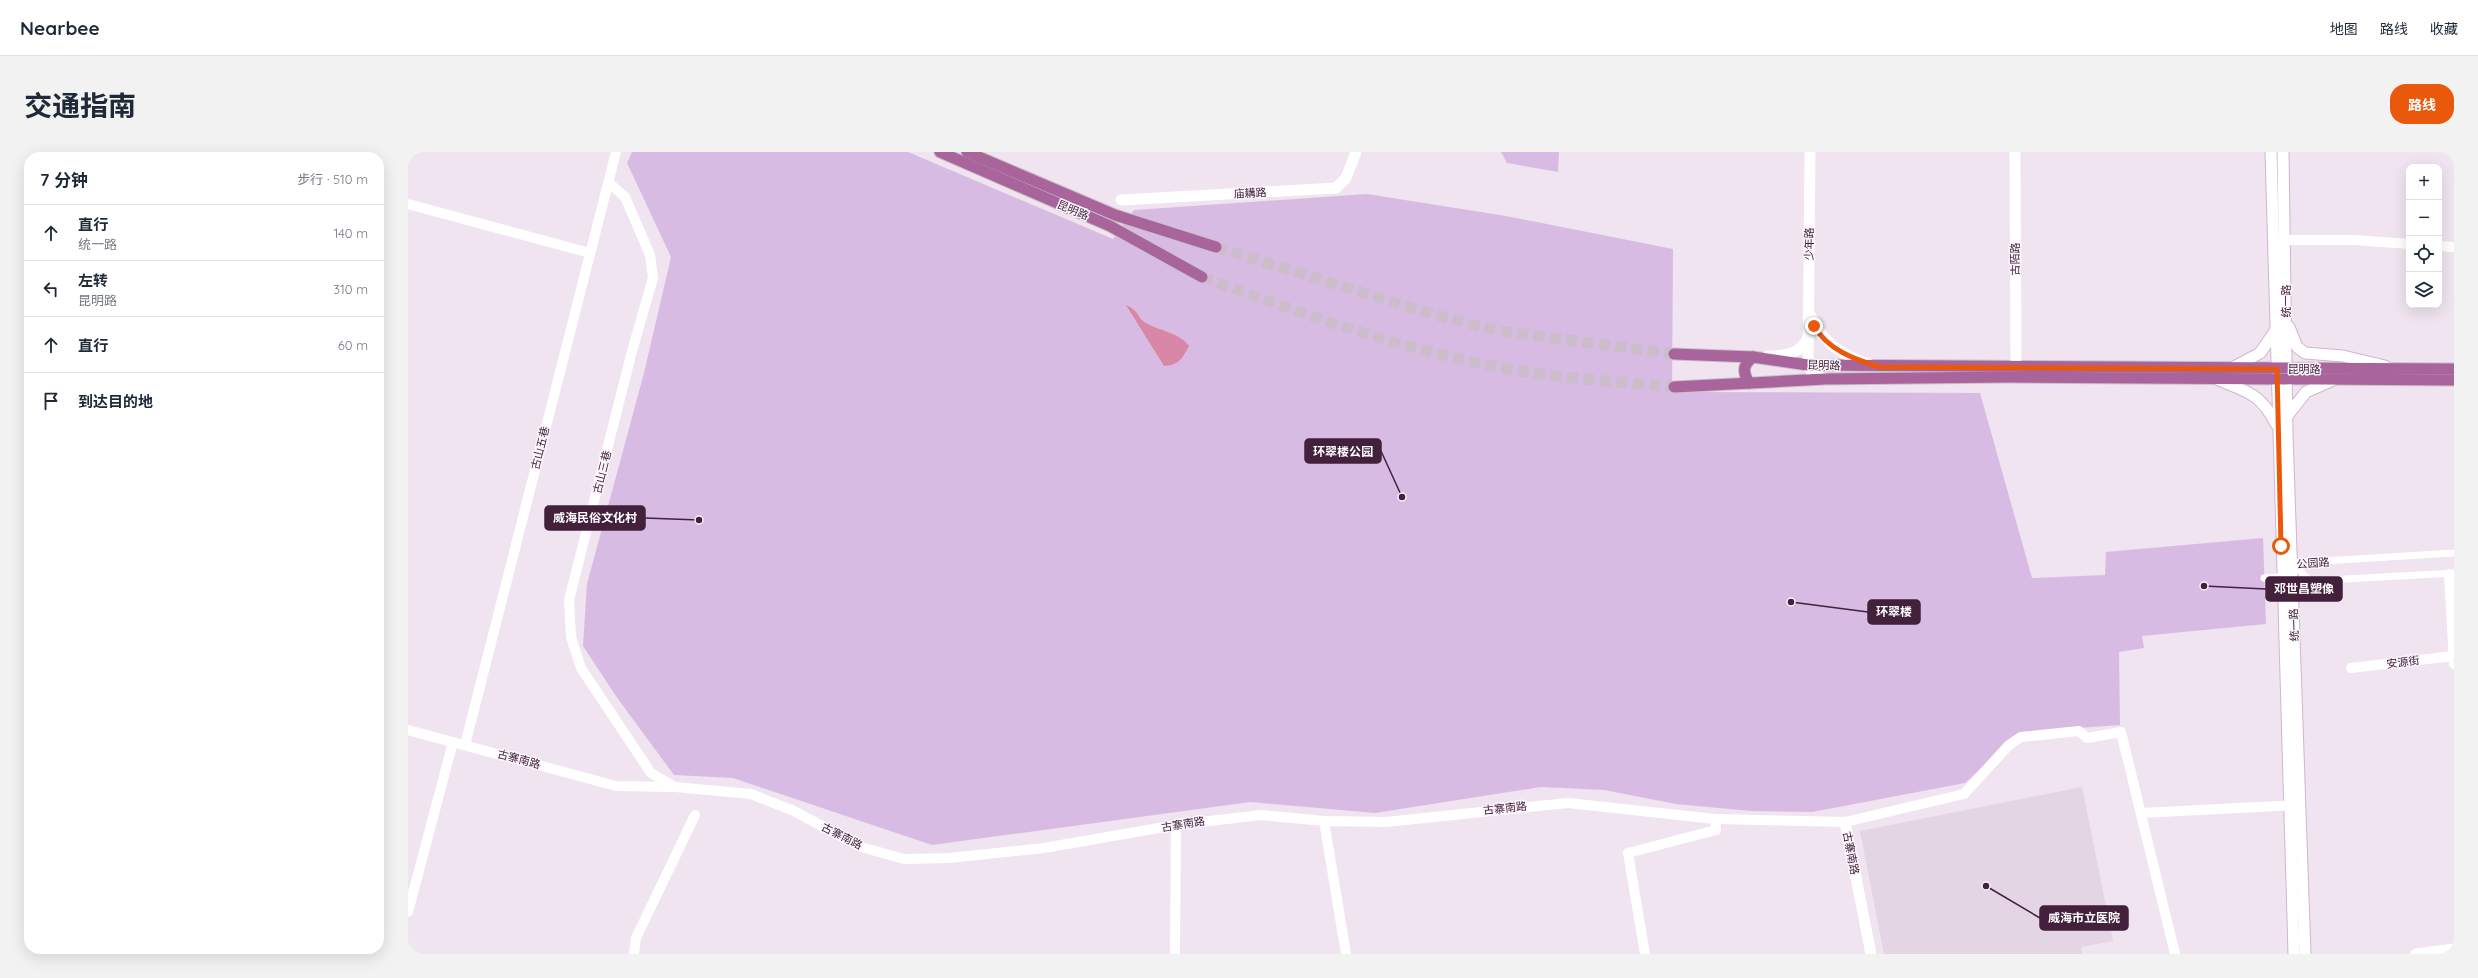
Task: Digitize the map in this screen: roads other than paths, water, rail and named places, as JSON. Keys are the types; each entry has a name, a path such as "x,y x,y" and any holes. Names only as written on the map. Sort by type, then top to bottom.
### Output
{"main road":[{"name":"昆明路","path":"940,152 1110,226 1202,277"},
{"name":"昆明路","path":"967,152 1115,215 1216,247"},
{"name":"庙耩路","path":"1121,200 1336,188 1346,178 1356,152"},
{"name":"少年路","path":"1808,365 1810,152"},
{"name":"古陌路","path":"2015,152 2016,367"},
{"name":"统一路","path":"2271,152 2276,329 2287,416 2295,805 2294,954"},
{"name":"统一路","path":"2284,152 2286,316 2277,427 2295,805 2305,954"},
{"path":"1809,311 1821,338 1856,360 1879,367"},
{"path":"2286,316 2291,337 2297,347 2305,353 2343,356 2395,369"},
{"path":"2230,368 2260,353 2276,329"},
{"path":"1748,383 1744,370 1746,363 1754,357 1780,356 1794,353 1804,346 1808,336"},
{"name":"昆明路","path":"1674,354 1754,357 1808,365 1879,367 2230,368 2333,380 2454,380"},
{"path":"1808,365 1812,374 1825,379"},
{"name":"昆明路","path":"1674,387 1825,379 2008,377 2219,380 2395,369 2454,369"},
{"path":"2219,380 2260,400 2268,407 2277,427"},
{"path":"2287,416 2306,392 2333,380"},
{"name":"古寨南路","path":"1845,822 1871,954"},
{"path":"2416,954 2454,949"}],"street":[{"name":"古山五巷","path":"465,744 616,152"},
{"name":"古山三巷","path":"609,183 625,197 650,255 654,278 630,359 569,600 571,637 581,668 651,773 675,787"},
{"path":"408,204 590,253"},
{"path":"2286,240 2354,240 2406,244"},
{"path":"2442,246 2454,247"},
{"name":"公园路","path":"2291,563 2454,553"},
{"name":"公园路","path":"2291,563 2310,581 2452,574"},
{"path":"2452,574 2454,659"},
{"path":"2264,578 2280,577"},
{"name":"安源街","path":"2351,668 2454,659"},
{"name":"古寨南路","path":"408,730 465,744 616,786 675,787 751,794 794,811 861,847 904,859 949,858 1044,848 1176,825 1261,815 1324,820 1386,822 1568,803 1715,819 1845,822"},
{"path":"1845,822 1964,794 2009,745 2021,737 2079,731 2087,738 2121,732 2175,954"},
{"path":"408,912 454,742"},
{"path":"2141,813 2295,805"},
{"path":"634,954 636,938 695,815"},
{"path":"1645,954 1628,853 1716,830 1715,819"},
{"path":"1324,820 1346,954"},
{"path":"1175,954 1176,825"}],"tunnel":[{"path":"1216,247 1432,314 1499,331 1674,354"},
{"path":"1202,277 1344,327 1451,357 1534,373 1581,379 1674,387"}],"place":[{"name":"环翠楼公园","path":"1402,497"},
{"name":"威海民俗文化村","path":"699,520"},
{"name":"邓世昌塑像","path":"2204,586"},
{"name":"环翠楼","path":"1791,602"},
{"name":"威海市立医院","path":"1986,886"}]}
